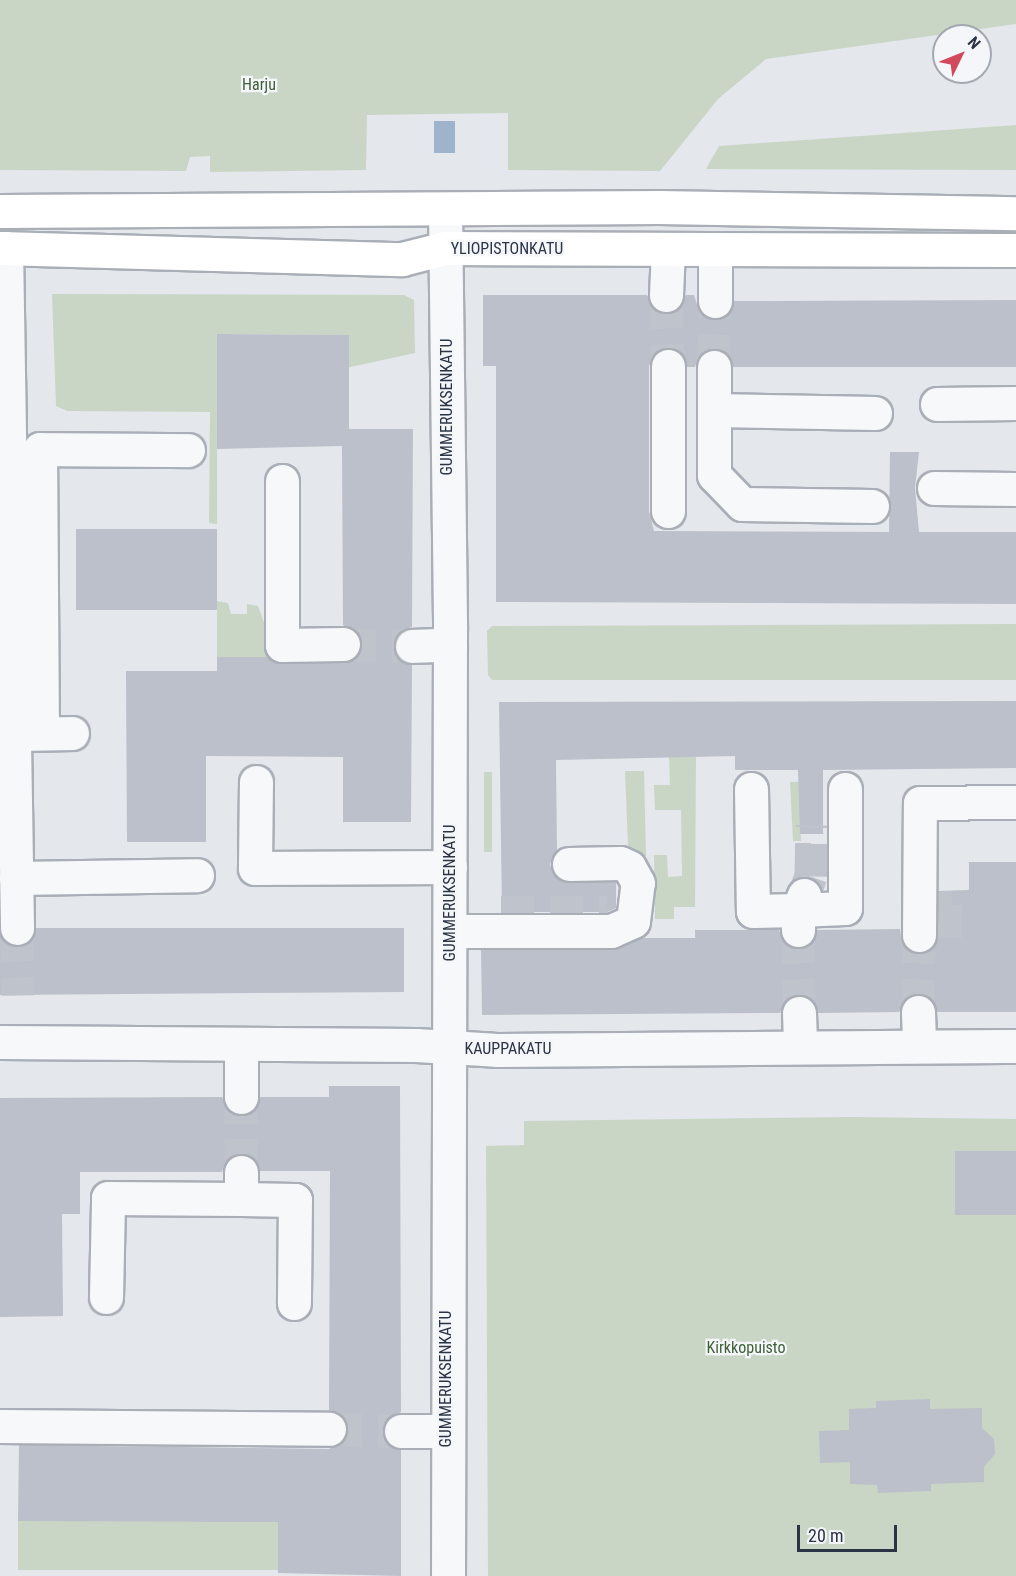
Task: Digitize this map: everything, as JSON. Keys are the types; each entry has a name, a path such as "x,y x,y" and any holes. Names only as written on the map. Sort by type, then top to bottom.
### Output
{"main road":[{"path":"0,211 659,207 1016,213"},
{"name":"YLIOPISTONKATU","path":"3,248 402,259 445,248 1016,250"}],"street":[{"name":"GUMMERUKSENKATU","path":"445,210 450,645 450,1048 445,1431 448,1576"},
{"path":"3,248 42,734"},
{"path":"666,295 668,249"},
{"path":"715,250 715,301"},
{"path":"668,366 668,511"},
{"path":"714,368 714,475 742,504 872,507"},
{"path":"937,404 1016,403"},
{"path":"714,410 875,413"},
{"path":"188,450 40,449 42,734 12,903 197,875"},
{"path":"282,481 282,645 343,644"},
{"path":"934,488 1016,489"},
{"path":"412,646 450,645"},
{"path":"256,782 255,868 450,867"},
{"path":"751,789 753,911 800,912 845,908 845,789"},
{"path":"919,935 920,803 1016,802"},
{"path":"935,891 936,803"},
{"path":"450,923 611,931 633,921 638,910 638,883 629,867 620,863 569,864"},
{"path":"450,923 501,912"},
{"path":"918,1012 919,1046"},
{"path":"799,1013 800,1046"},
{"name":"KAUPPAKATU","path":"0,1042 450,1048 1016,1046"},
{"path":"241,1044 241,1097"},
{"path":"106,1297 108,1198 241,1185 295,1200 294,1303"},
{"path":"0,1426 329,1429"},
{"path":"401,1431 445,1431"}],"green space":[{"name":"Harju","path":"0,0 1016,0 1016,24 992,27 992,24 932,24 932,36 766,59 718,99 660,171 508,170 508,113 367,115 366,170 210,172 210,156 190,157 186,171 0,170"},
{"path":"1016,125 1016,170 706,169 719,146"},
{"path":"52,294 404,295 414,300 415,353 346,368 349,335 217,334 217,524 209,523 210,412 67,411 56,406"},
{"path":"217,601 228,603 231,614 247,614 247,604 258,606 270,639 270,657 217,657"},
{"path":"1016,624 1016,680 492,680 488,675 487,631 492,626"},
{"path":"669,757 696,757 695,907 674,907 674,919 655,919 654,855 667,855 668,877 682,876 681,810 655,810 654,785 670,785"},
{"path":"625,771 644,771 646,856 640,857 628,846"},
{"path":"484,772 492,772 492,852 484,852"},
{"path":"823,781 823,817 800,818 801,841 793,841 790,782"},
{"name":"Kirkkopuisto","path":"852,1117 1016,1119 1016,1576 488,1576 486,1146 524,1145 524,1121"},
{"path":"18,1521 278,1521 278,1570 18,1570"}],"water":[{"path":"434,121 455,121 455,153 434,153"}],"building":[{"path":"483,295 647,295 655,310 666,314 681,306 685,295 694,295 699,311 714,320 725,317 734,301 1016,300 1016,367 733,367 724,351 713,348 698,357 695,367 687,367 684,356 669,347 658,350 649,366 649,511 654,531 889,532 890,452 919,452 915,488 919,532 1016,532 1016,604 496,602 496,366 483,366"},
{"path":"217,334 349,335 349,429 413,429 412,627 402,630 393,646 396,656 412,665 411,822 343,822 343,757 206,756 206,842 127,842 126,671 217,671 217,657 268,657 282,664 343,663 353,660 362,644 359,634 343,625 342,446 217,449"},
{"path":"76,529 217,529 217,610 76,610"},
{"path":"1016,701 1016,768 823,770 823,834 800,834 798,770 735,770 735,756 556,760 557,850 550,864 553,873 569,883 616,882 616,908 607,912 502,912 499,702"},
{"path":"969,862 1016,862 1016,1012 937,1012 934,1002 918,993 908,996 899,1012 818,1013 815,1003 799,994 789,997 780,1013 482,1015 481,950 611,950 640,938 695,938 695,930 779,930 788,946 799,949 814,940 817,930 900,929 902,944 909,951 928,952 938,936 938,891 969,890"},
{"path":"36,928 404,928 404,992 0,995 0,935 7,944 18,947 33,938"},
{"path":"329,1086 400,1086 401,1412 385,1421 382,1432 391,1447 401,1450 401,1576 278,1573 278,1522 18,1521 19,1445 329,1449 345,1439 348,1429 339,1413 329,1410 330,1171 260,1171 251,1156 240,1153 225,1162 222,1172 80,1172 80,1214 62,1214 63,1316 0,1317 0,1098 222,1097 231,1113 242,1116 257,1107 260,1097 329,1097"},
{"path":"955,1151 1016,1151 1016,1215 955,1215"},
{"path":"930,1399 930,1409 982,1408 982,1428 994,1439 995,1454 984,1467 984,1482 931,1484 931,1491 878,1493 877,1485 850,1484 850,1462 820,1463 819,1431 849,1430 849,1409 876,1408 876,1401"}],"tunnel":[{"path":"666,295 668,366"},
{"path":"714,367 715,301"},
{"path":"343,644 412,646"},
{"path":"804,895 811,876 812,825"},
{"path":"935,891 936,921 962,921"},
{"path":"501,912 607,912"},
{"path":"17,928 18,995"},
{"path":"798,930 799,1013"},
{"path":"918,1012 919,935"},
{"path":"241,1097 241,1172"},
{"path":"329,1429 401,1431"}]}
